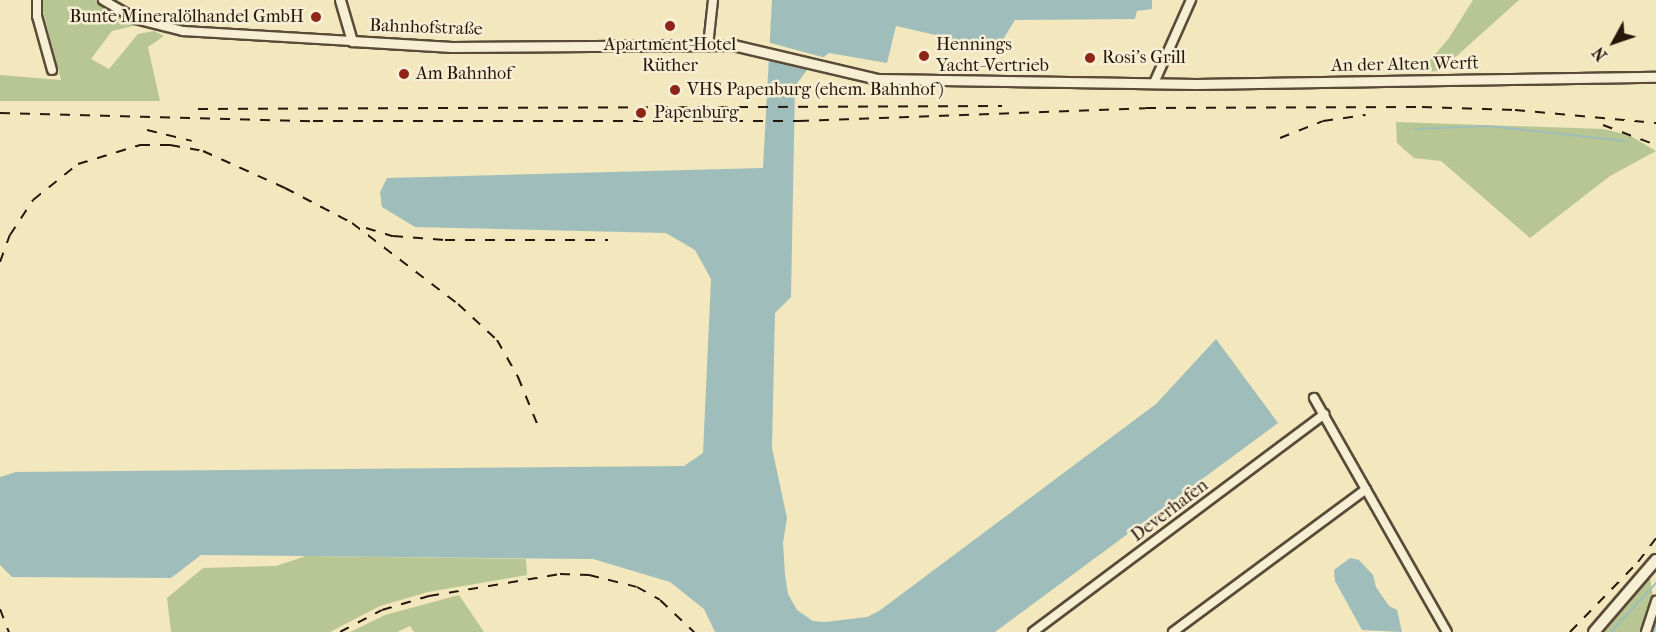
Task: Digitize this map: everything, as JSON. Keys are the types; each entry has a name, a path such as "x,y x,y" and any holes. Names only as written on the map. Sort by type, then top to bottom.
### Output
{"main road":[{"path":"1594,632 1656,560"}],"street":[{"path":"37,0 52,70"},
{"name":"Bahnhofstraße","path":"103,0 136,19 183,31 452,47 708,46 756,48"},
{"path":"340,0 352,42"},
{"path":"708,46 713,0"},
{"path":"1154,83 1191,0"},
{"name":"An der Alten Werft","path":"756,48 878,79 953,83 1656,77"},
{"path":"1314,398 1448,632"},
{"name":"Deverhafen","path":"1033,632 1324,414"},
{"path":"1173,632 1366,489"},
{"path":"1646,632 1655,602"}],"green space":[{"path":"40,0 95,0 137,25 112,31 91,59 109,69 138,34 154,31 164,36 148,47 160,101 0,101 0,75 61,80"},
{"path":"1473,0 1519,0 1440,71 1420,72 1449,38"},
{"path":"1396,122 1603,129 1629,135 1656,151 1610,176 1530,238 1441,161 1414,158 1397,143"},
{"path":"306,556 526,559 527,575 428,592 380,606 330,632 171,632 167,598 203,568 276,566"},
{"path":"1650,577 1653,598 1645,632 1602,632"},
{"path":"459,595 484,632 414,632 410,626 397,632 350,632 385,615"}],"water":[{"path":"772,0 1152,0 1152,9 1137,11 1135,19 1015,20 997,49 896,26 887,63 829,53 807,70 795,86 791,297 775,313 772,448 787,518 783,543 785,575 788,594 797,610 813,621 825,622 867,617 879,611 1156,404 1216,339 1278,423 995,632 715,632 704,609 670,582 593,559 201,555 171,578 12,577 0,565 0,477 16,472 684,466 703,453 711,279 695,250 666,233 415,227 382,207 380,192 387,178 763,168"},
{"path":"1350,558 1359,560 1373,575 1376,587 1389,606 1397,610 1402,632 1362,630 1335,581 1334,570"}],"pier":[{"path":"767,42 826,58 814,68 766,55"}],"waterway":[{"path":"1415,129 1488,126 1625,141"},
{"path":"1611,632 1656,583"},
{"path":"1654,632 1656,622"}],"railway":[{"path":"198,109 1002,106"},
{"path":"0,113 313,121 799,121 1146,108 1422,107 1515,110 1656,123"},
{"path":"1280,138 1323,121 1366,115"},
{"path":"1603,125 1656,145"},
{"path":"147,130 192,141"},
{"path":"0,262 10,235 33,200 78,164 140,145 170,145 203,151 285,188 352,223 458,304 497,340 518,377 540,431"},
{"path":"366,228 393,236 445,240 608,240"},
{"path":"1570,632 1638,562 1656,538"},
{"path":"340,632 382,610 429,596 560,574 589,575 637,587 660,600 694,632"},
{"path":"0,609 9,632"}],"place":[{"name":"Bunte Mineralölhandel GmbH","path":"316,17"},
{"name":"Apartment-Hotel Rüther","path":"670,26"},
{"name":"Hennings Yacht-Vertrieb","path":"924,56"},
{"name":"Rosi's Grill","path":"1090,58"},
{"name":"Am Bahnhof","path":"404,74"},
{"name":"VHS Papenburg (ehem. Bahnhof)","path":"675,90"},
{"name":"Papenburg","path":"641,113"}]}
